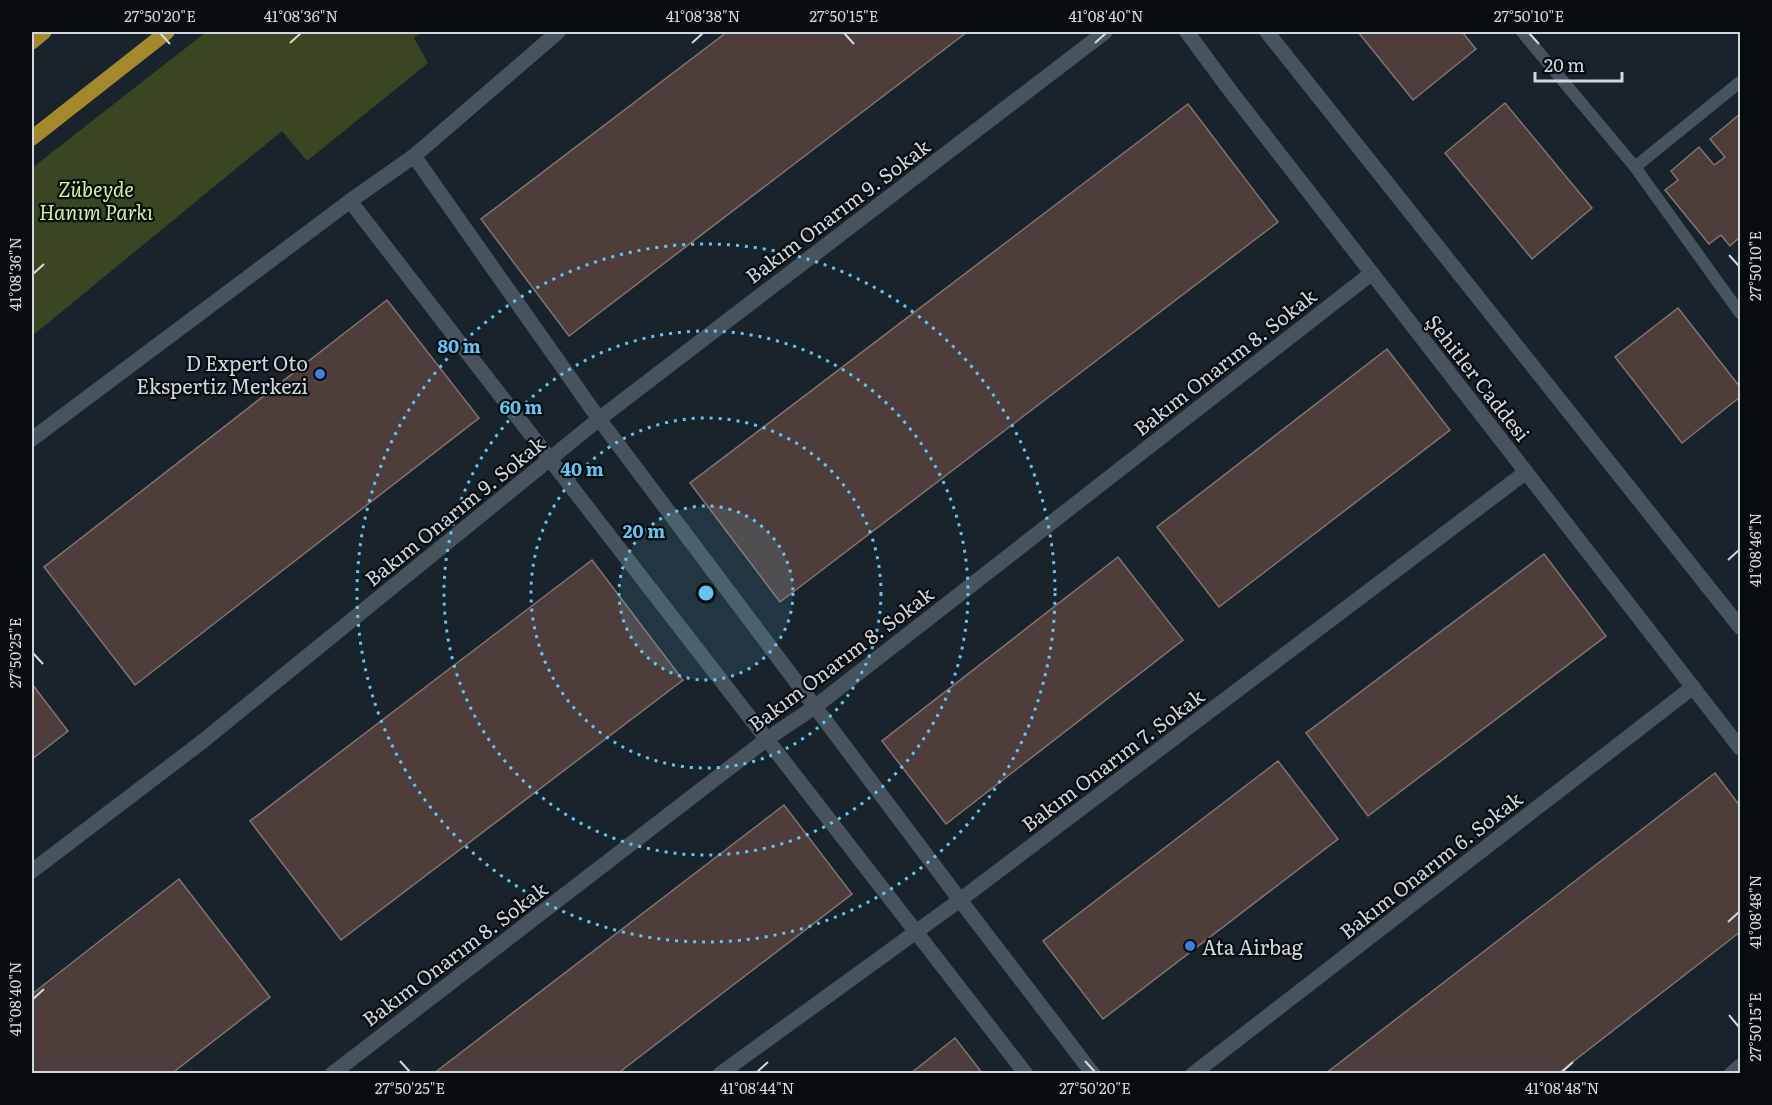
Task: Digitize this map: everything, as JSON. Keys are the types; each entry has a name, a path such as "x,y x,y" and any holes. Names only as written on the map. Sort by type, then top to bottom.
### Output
{"main road":[{"path":"32,42 44,32"},
{"path":"32,138 167,32"}],"street":[{"path":"32,439 350,201 414,156 558,32"},
{"name":"Bakım Onarım 9. Sokak","path":"32,871 203,741 599,419 1105,32"},
{"name":"Şehitler Caddesi","path":"1187,32 1740,748"},
{"path":"1266,32 1740,627"},
{"path":"414,156 599,419 1093,1074"},
{"path":"350,201 1026,1074"},
{"name":"Bakım Onarım 8. Sokak","path":"332,1074 767,739 816,706 1372,273"},
{"name":"Bakım Onarım 7. Sokak","path":"720,1074 960,900 1526,472"},
{"name":"Bakım Onarım 6. Sokak","path":"1192,1074 1693,687"},
{"path":"1731,1074 1740,1066"}],"lane":[{"path":"1522,32 1635,167 1740,313"},
{"path":"1635,167 1740,82"}],"green space":[{"name":"Zübeyde Hanım Parkı","path":"206,32 421,32 414,38 428,63 307,161 282,131 32,336 32,168"}],"building":[{"path":"727,32 967,32 569,336 481,219"},
{"path":"1358,32 1462,32 1476,49 1413,100"},
{"path":"1505,103 1592,208 1532,259 1445,153"},
{"path":"1188,104 1278,222 780,602 690,483"},
{"path":"1740,114 1740,237 1730,246 1721,235 1709,244 1665,190 1678,180 1671,171 1699,147 1714,165 1725,157 1710,139"},
{"path":"387,300 479,418 135,685 44,567"},
{"path":"1678,308 1740,387 1740,397 1682,443 1615,357"},
{"path":"1387,349 1450,430 1219,607 1157,527"},
{"path":"1544,554 1606,636 1368,816 1306,733"},
{"path":"1118,557 1183,640 946,824 882,741"},
{"path":"592,560 683,680 341,940 250,821"},
{"path":"32,684 68,731 32,759"},
{"path":"1278,761 1338,839 1103,1019 1043,941"},
{"path":"1715,773 1740,806 1740,932 1557,1074 1325,1074"},
{"path":"784,805 852,894 617,1074 433,1074"},
{"path":"179,879 270,997 171,1074 32,1074 32,994"},
{"path":"955,1038 983,1074 910,1074"}],"place":[{"name":"D Expert Oto Ekspertiz Merkezi","path":"320,374"},
{"name":"Ata Airbag","path":"1190,946"}]}
